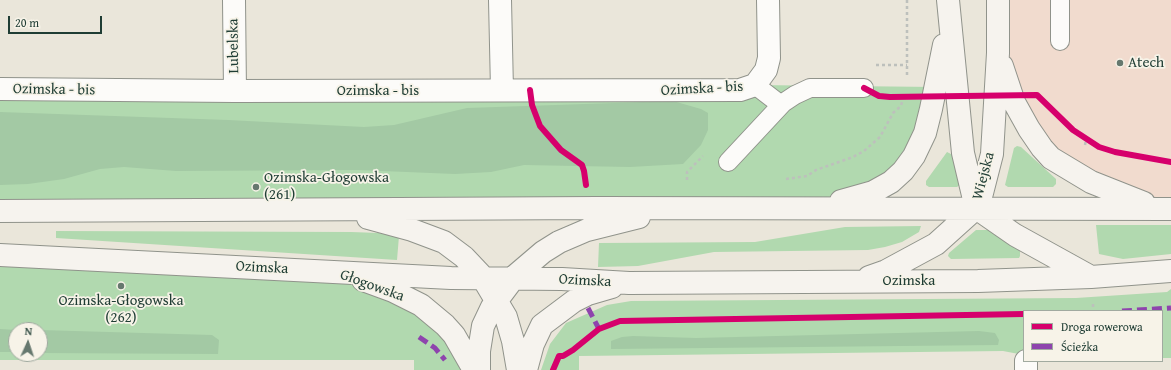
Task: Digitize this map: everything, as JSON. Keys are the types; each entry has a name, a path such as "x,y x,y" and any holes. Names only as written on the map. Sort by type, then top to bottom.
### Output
{"main road":[{"path":"947,0 963,153 976,208 1015,235 1091,277"},
{"path":"807,208 832,204 873,192 890,182 903,171 914,156 924,133 936,87 944,43 947,0"},
{"name":"Wiejska","path":"854,282 886,271 936,244 976,208 982,193 992,154 998,53 998,0"},
{"path":"998,53 1014,102 1037,142 1051,158 1063,167 1109,191 1147,204 1170,209"},
{"path":"0,211 598,208 1170,209"},
{"path":"479,370 479,351 483,326 497,300 512,280 543,252 587,230 642,217 735,209"},
{"path":"318,210 382,221 412,230 444,242 464,257 484,279 497,300 509,329 518,370"},
{"name":"Ozimska","path":"0,255 484,279 562,280 629,284 854,282 1091,277 1171,271"},
{"name":"Głogowska","path":"333,272 386,288 421,305 445,325 454,335 474,370"},
{"path":"526,370 529,354 537,332 548,320 574,301 588,294 629,284"}],"street":[{"name":"Lubelska","path":"234,0 235,91"},
{"path":"500,0 502,90"},
{"path":"755,85 766,70 769,58 768,0"},
{"name":"Ozimska - bis","path":"0,89 235,91 502,90 648,92 740,90 755,85"}],"lane":[{"path":"1060,0 1060,40"},
{"path":"755,85 781,105"},
{"path":"728,162 781,105 795,95 810,88 864,88"}],"path":[{"path":"906,84 907,0"},
{"path":"785,179 807,176 816,170 853,157 864,151 880,137 893,113 900,106 903,96 879,96 864,88"},
{"path":"685,180 694,180"}],"shaded area":[{"path":"998,0 1171,0 1171,209 1085,179 1014,102"}],"green space":[{"path":"755,85 936,87 914,156 855,198 0,211 0,89"},
{"path":"673,101 701,109 708,113 708,130 701,145 683,164 630,167 524,165 491,172 455,174 358,170 176,171 124,167 100,169 64,179 28,184 0,185 0,112 228,120 364,127 394,125 467,108"},
{"path":"1017,146 1021,147 1056,179 1056,184 1053,187 1008,187 1005,185 1014,148"},
{"path":"947,152 953,155 961,184 957,187 929,187 926,185 926,181"},
{"path":"1096,225 1171,225 1171,254 1123,259 1099,254"},
{"path":"921,226 919,232 902,242 868,250 714,252 638,266 598,267 599,243 755,242 845,227"},
{"path":"976,230 995,230 1020,251 1019,258 951,259 948,256 949,253"},
{"path":"56,231 351,232 379,233 399,236 397,260 56,238"},
{"path":"0,255 333,272 410,298 474,370 414,370 414,360 48,360 48,322 8,322 8,360 0,360"},
{"path":"1171,289 1171,358 1163,358 1163,310 1023,310 1023,355 1003,351 579,356 579,370 541,370 550,344 566,323 607,305 631,301 1076,298 1167,292"},
{"path":"0,329 8,330 8,352 0,352"},
{"path":"48,330 212,335 219,340 218,354 48,353"},
{"path":"979,331 995,333 999,340 998,345 611,349 611,341 622,337 633,336 696,338"}],"marked path":[{"path":"588,308 599,329"},
{"path":"1138,310 1171,308"},
{"path":"419,337 435,348 445,360"}],"cycle path":[{"path":"864,88 879,96 890,97 1037,95 1073,130 1099,147 1115,152 1171,162"},
{"path":"530,90 532,105 540,126 561,150 582,165 586,185"},
{"path":"553,370 559,356 563,356 573,350 599,329 620,321 1023,314"}],"place":[{"name":"Atech","path":"1120,63"},
{"name":"Ozimska-Głogowska (261)","path":"256,187"},
{"name":"Ozimska-Głogowska (262)","path":"121,286"}]}
